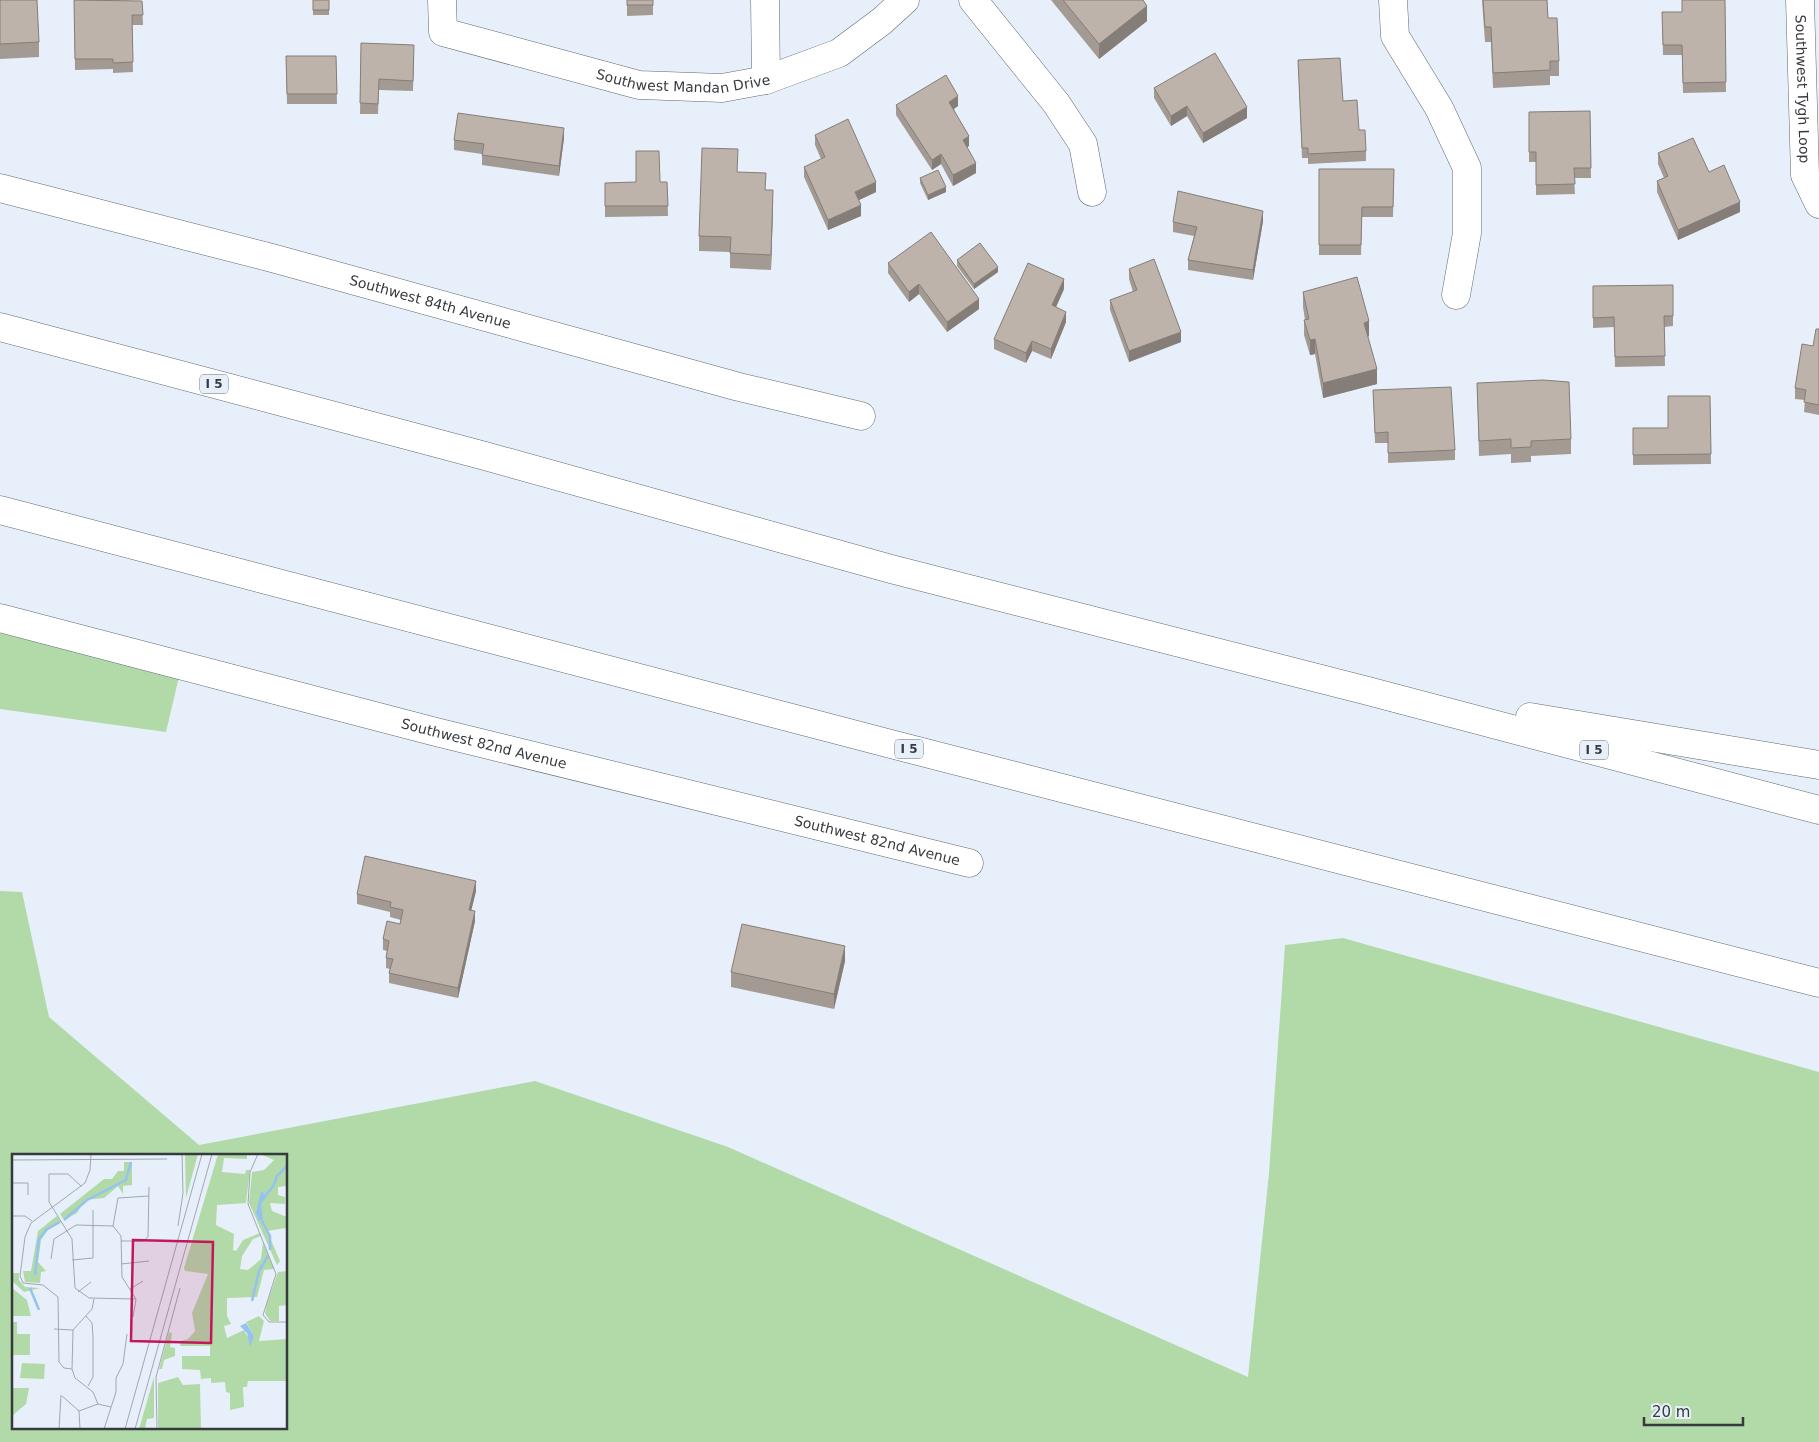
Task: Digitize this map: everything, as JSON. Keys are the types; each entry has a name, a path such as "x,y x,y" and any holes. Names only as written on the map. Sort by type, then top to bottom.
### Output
{"main road":[{"name":"Southwest Mandan Drive","path":"442,0 443,32 639,85 722,88 766,80 839,53 882,21 904,0"},
{"path":"765,0 766,80"},
{"path":"973,0 1056,103 1083,144 1092,192"},
{"path":"1393,0 1395,36 1438,108 1467,168 1467,233 1456,295"},
{"name":"Southwest Tygh Loop","path":"1800,0 1804,175 1819,204"},
{"name":"Southwest 84th Avenue","path":"0,188 272,258 739,387 862,416"},
{"name":"I 5","path":"0,327 485,456 891,569 1368,691 1819,810"},
{"name":"I 5","path":"0,510 858,736 1819,983"},
{"name":"Southwest 82nd Avenue","path":"0,618 436,732 969,863"},
{"path":"1368,691 1819,765"}],"green space":[{"path":"0,633 179,677 166,732 0,709"},
{"path":"0,891 22,892 49,1017 199,1145 535,1081 728,1147 1248,1377 1269,1173 1285,945 1343,938 1819,1072 1819,1442 0,1442"}],"building":[{"path":"0,0 37,0 39,42 0,44"},
{"path":"74,0 142,1 143,15 132,15 133,62 113,63 113,59 75,59"},
{"path":"313,0 329,0 329,10 313,10"},
{"path":"627,0 653,0 653,5 627,5"},
{"path":"1063,0 1143,0 1147,6 1099,44"},
{"path":"1483,0 1547,0 1548,18 1557,18 1559,61 1550,61 1550,70 1493,73 1491,27 1485,27"},
{"path":"1682,0 1725,0 1726,82 1683,83 1682,45 1663,45 1662,12 1682,12"},
{"path":"361,43 414,45 413,81 379,79 378,104 360,103"},
{"path":"1215,53 1247,107 1203,133 1187,106 1171,116 1154,88"},
{"path":"286,56 336,56 337,94 287,94"},
{"path":"1340,58 1343,101 1357,100 1359,130 1365,130 1366,151 1308,154 1308,148 1302,148 1298,60"},
{"path":"946,75 958,96 949,102 969,136 963,140 976,163 953,175 941,154 932,160 896,105"},
{"path":"1590,111 1591,168 1574,168 1575,184 1536,185 1536,152 1529,152 1529,112"},
{"path":"458,113 564,128 559,166 482,155 484,144 454,140"},
{"path":"848,119 876,182 855,192 861,205 828,220 804,167 825,157 815,135"},
{"path":"1693,138 1709,172 1724,165 1740,202 1678,230 1657,181 1668,176 1658,153"},
{"path":"702,148 738,149 737,172 766,173 765,190 773,190 771,255 730,253 731,237 699,236"},
{"path":"636,151 659,151 660,182 667,182 668,206 605,206 605,183 636,182"},
{"path":"1319,169 1394,169 1393,207 1362,207 1361,245 1319,245"},
{"path":"938,170 946,187 928,195 920,178"},
{"path":"1178,191 1263,211 1253,270 1188,260 1197,227 1173,222"},
{"path":"931,232 979,299 947,322 919,284 909,292 888,263"},
{"path":"980,243 998,267 974,284 957,260"},
{"path":"1154,259 1181,332 1129,351 1110,300 1137,290 1129,269"},
{"path":"1028,263 1064,279 1052,305 1066,312 1051,349 1032,341 1026,353 994,339"},
{"path":"1357,277 1369,321 1364,323 1377,369 1323,383 1315,339 1310,340 1304,320 1309,319 1303,292"},
{"path":"1673,285 1673,316 1664,316 1665,356 1615,357 1614,317 1593,318 1593,286"},
{"path":"1816,329 1819,329 1819,405 1804,402 1806,390 1795,388 1802,344 1813,346"},
{"path":"1543,380 1569,382 1571,439 1531,441 1531,447 1511,448 1511,439 1479,441 1477,383"},
{"path":"1451,387 1455,450 1388,453 1388,432 1375,433 1373,390"},
{"path":"1668,396 1710,396 1711,454 1633,455 1633,428 1668,428"},
{"path":"365,856 476,881 469,910 475,911 458,988 389,973 393,959 386,958 389,941 383,939 387,921 400,924 403,910 390,907 391,902 357,894"},
{"path":"742,924 845,946 834,994 731,972"}]}
